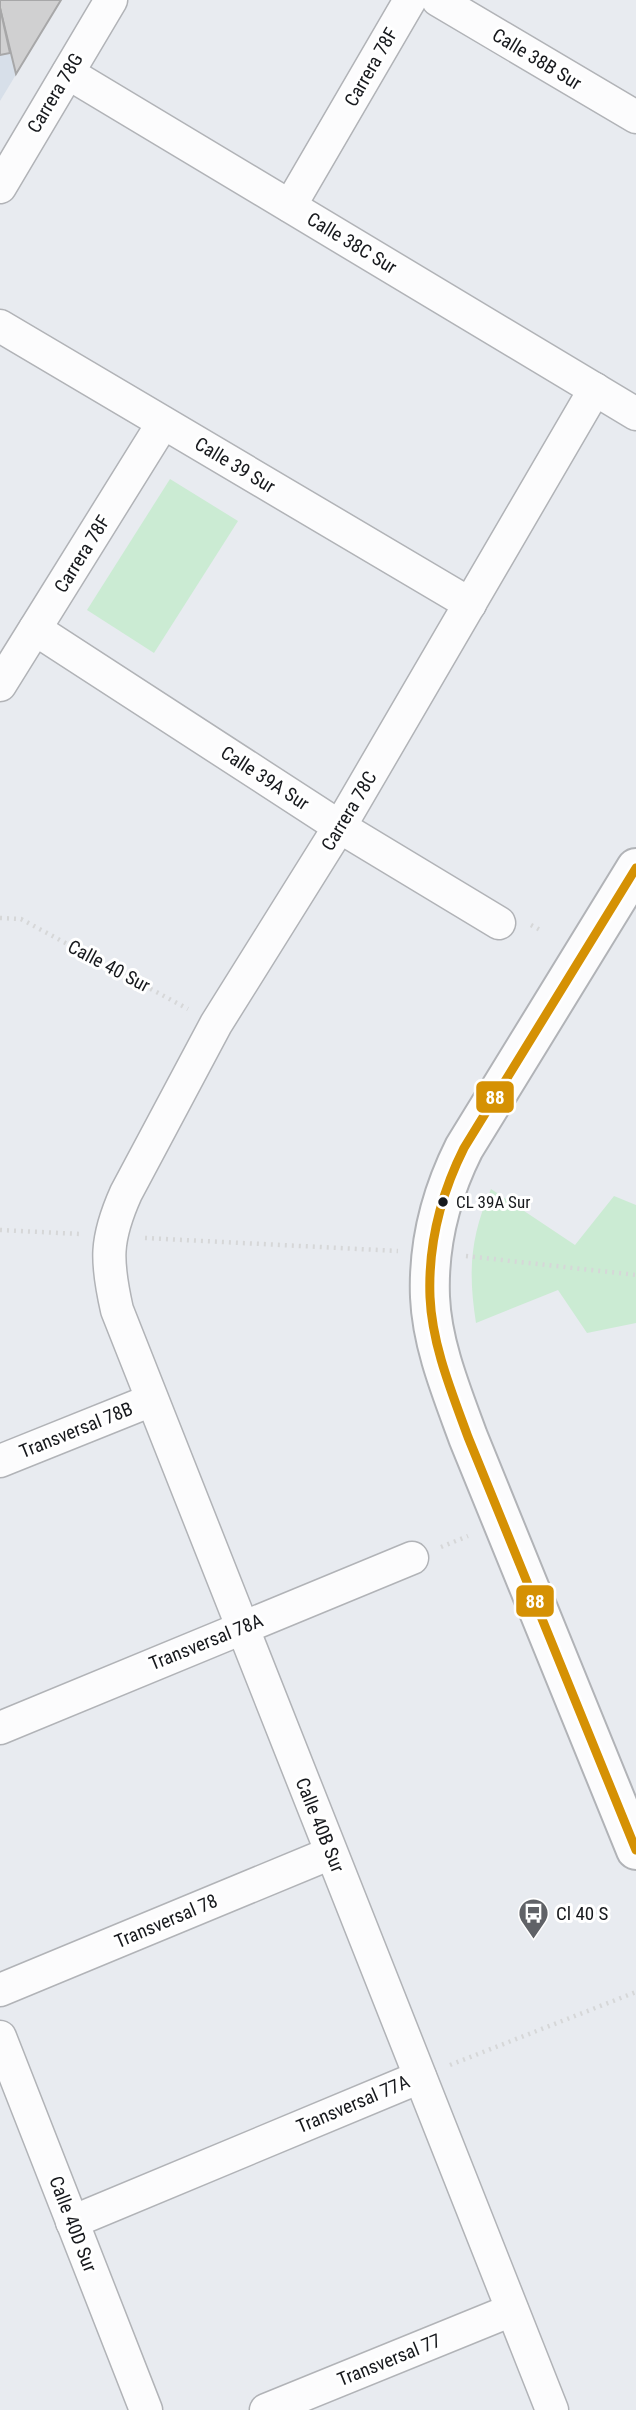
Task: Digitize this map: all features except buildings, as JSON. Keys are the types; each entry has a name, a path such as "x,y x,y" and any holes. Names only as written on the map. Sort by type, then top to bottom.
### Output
{"street":[{"name":"Carrera 78G","path":"0,187 111,0"},
{"name":"Carrera 78F","path":"290,206 410,0"},
{"name":"Calle 38B Sur","path":"438,0 636,117"},
{"name":"Calle 38C Sur","path":"68,73 636,414"},
{"name":"Calle 39 Sur","path":"0,326 470,604"},
{"name":"Carrera 78C","path":"111,1236 115,1218 126,1193 216,1024 340,827 595,389"},
{"name":"Carrera 78F","path":"0,685 163,423"},
{"name":"Calle 39A Sur","path":"35,629 340,827 499,923"},
{"path":"636,868 464,1148 441,1199 430,1298 449,1384 636,1850"},
{"name":"Calle 40B Sur","path":"111,1236 109,1275 117,1311 552,2410"},
{"name":"Transversal 78B","path":"0,1461 152,1400"},
{"name":"Transversal 78A","path":"0,1728 412,1558"},
{"name":"Transversal 78","path":"0,1990 331,1853"},
{"name":"Calle 40D Sur","path":"0,2037 146,2410"},
{"name":"Transversal 77A","path":"72,2222 420,2077"},
{"name":"Transversal 77","path":"266,2410 512,2310"}],"path":[{"name":"Calle 40 Sur","path":"0,918 21,919 216,1024"},
{"path":"0,1230 433,1253 636,1275"},
{"name":"Transversal 77A","path":"420,2077 636,1992"}],"shaded area":[{"path":"0,0 61,0 0,101"}],"green space":[{"path":"170,479 238,521 154,653 87,610"},
{"path":"491,1189 575,1245 614,1196 636,1205 636,1323 587,1333 558,1290 476,1323 472,1287 473,1255 479,1223"}],"transit line":[{"name":"88","path":"636,868 464,1148 449,1183 438,1220 430,1278 435,1333 468,1437 636,1850"}],"place":[{"name":"CL 39A Sur","path":"443,1202"},
{"name":"Cl 40 S","path":"533,1940"}]}
